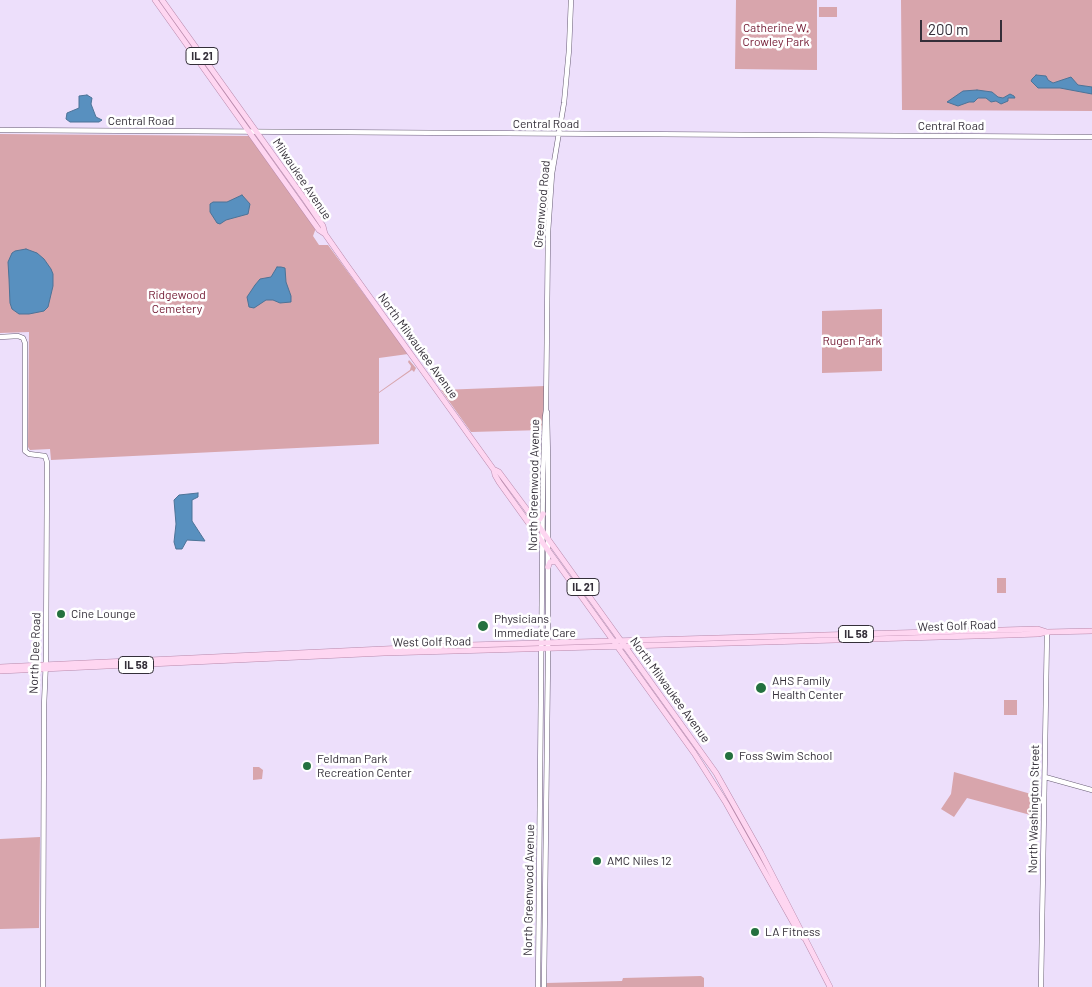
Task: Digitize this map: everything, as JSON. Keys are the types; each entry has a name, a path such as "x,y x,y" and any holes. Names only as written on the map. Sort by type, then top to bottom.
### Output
{"main road":[{"name":"Milwaukee Avenue","path":"155,0 319,230 325,234"},
{"name":"Milwaukee Avenue","path":"162,0 323,226 325,234"},
{"name":"Greenwood Road","path":"546,410 549,213 552,174 564,104 570,50 571,0"},
{"path":"207,72 213,72 227,89"},
{"name":"Central Road","path":"0,130 1092,137"},
{"name":"North Milwaukee Avenue","path":"325,234 694,741 724,786 830,987"},
{"name":"North Dee Road","path":"0,337 18,336 23,338 25,343 25,451 29,454 44,456 47,462 43,987"},
{"name":"North Greenwood Avenue","path":"544,987 548,657 543,631 543,514 546,410"},
{"name":"North Greenwood Avenue","path":"538,987 543,664 548,566 546,410"},
{"name":"North Milwaukee Avenue","path":"495,470 495,475 710,777 799,933 804,938"},
{"path":"535,520 540,519 543,514"},
{"path":"548,566 550,562 556,561"},
{"name":"West Golf Road","path":"0,667 46,667 367,653 526,649 622,640 1038,629 1047,632"},
{"path":"533,643 538,640 543,631"},
{"name":"IL 58","path":"1047,632 1092,631"},
{"name":"West Golf Road","path":"0,671 105,661 374,648 533,643 558,648 618,647 1047,632"},
{"name":"North Washington Street","path":"1041,987 1047,632"},
{"path":"637,662 636,652 640,646"},
{"path":"548,657 558,648"},
{"path":"526,649 539,652 543,664"},
{"path":"1045,776 1092,790"}],"green space":[{"name":"Catherine W. Crowley Park","path":"736,0 817,0 817,70 735,69"},
{"path":"901,0 1092,0 1092,111 902,110"},
{"path":"819,7 837,7 837,17 819,17"},
{"name":"Ridgewood Cemetery","path":"0,134 250,136 316,228 313,236 319,245 328,245 408,354 379,358 379,392 410,370 409,360 416,368 414,372 412,370 379,393 379,444 51,460 50,449 30,450 28,447 29,332 0,333"},
{"name":"Rugen Park","path":"882,309 882,371 822,373 822,311"},
{"path":"545,386 543,430 471,432 441,390"},
{"path":"997,578 1006,578 1006,593 997,593"},
{"path":"1004,700 1017,700 1017,715 1004,715"},
{"path":"253,767 259,767 263,770 262,779 253,780"},
{"path":"954,772 1038,796 1038,817 967,798 954,817 941,809 951,794"},
{"path":"40,837 39,928 0,929 0,839"},
{"path":"701,976 704,978 704,987 546,987 546,983 622,981 623,978"}],"water":[{"path":"1036,75 1046,76 1053,83 1071,77 1078,85 1092,87 1092,94 1060,88 1038,88 1031,81"},
{"path":"963,91 992,92 998,97 1003,98 1010,94 1015,98 1008,98 1008,101 1001,104 996,101 991,102 986,98 978,98 974,102 958,106 947,102"},
{"path":"87,95 92,98 91,104 96,117 102,120 99,122 70,122 66,119 67,113 79,108 79,96"},
{"path":"242,195 250,204 248,214 226,220 220,224 217,223 210,212 210,204 213,202 227,202"},
{"path":"26,249 37,253 44,259 53,274 53,286 48,307 44,311 19,314 12,309 10,303 8,262 12,253"},
{"path":"277,267 285,268 291,302 280,303 266,300 254,308 249,307 247,297 255,285 260,279 271,277"},
{"path":"198,493 198,497 192,500 192,521 205,541 187,540 182,549 176,549 174,542 176,524 174,500 179,495"}],"place":[{"name":"Cine Lounge","path":"61,614"},
{"name":"Physicians Immediate Care","path":"483,626"},
{"name":"AHS Family Health Center","path":"761,688"},
{"name":"Foss Swim School","path":"729,756"},
{"name":"Feldman Park Recreation Center","path":"307,766"},
{"name":"AMC Niles 12","path":"597,861"},
{"name":"LA Fitness","path":"755,932"}]}
